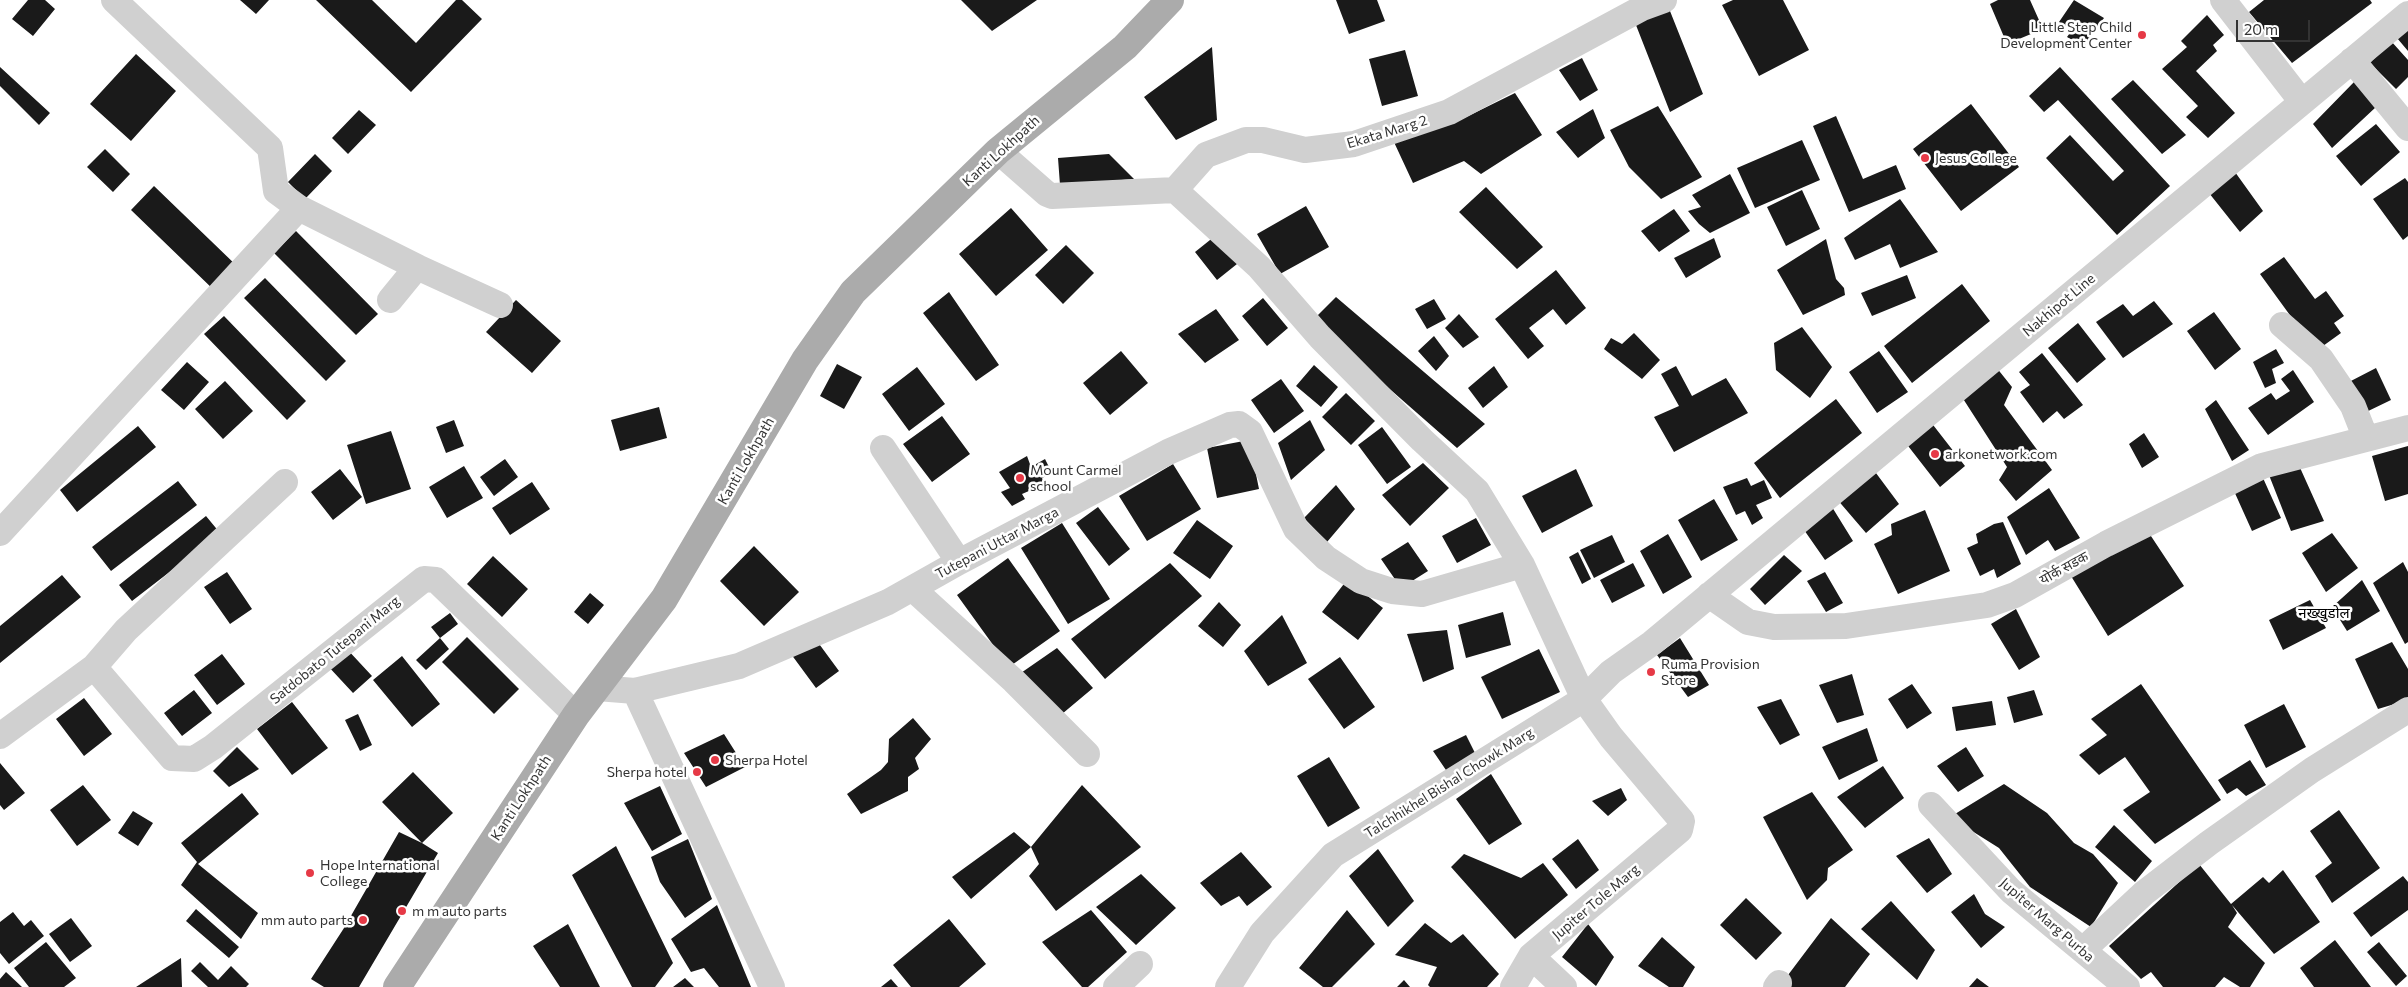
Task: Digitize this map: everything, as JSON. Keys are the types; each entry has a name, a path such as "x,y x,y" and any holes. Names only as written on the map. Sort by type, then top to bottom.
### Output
{"main road":[{"name":"Kanti Lokhpath","path":"396,987 576,715 664,599 805,360 853,292 998,151 1125,47 1170,0"}],"street":[{"path":"114,0 270,148 276,191 299,208 417,268 500,305"},
{"name":"Ekata Marg 2","path":"1175,190 1206,155 1246,140 1263,140 1305,150 1354,144 1449,112 1642,8 1664,0"},
{"path":"2222,0 2302,102"},
{"name":"Nakhipot Line","path":"1584,699 1611,672 1652,643 2408,14"},
{"path":"2352,60 2408,128"},
{"path":"998,151 1046,194 1052,196 1175,190 1259,268 1320,337 1422,440 1477,491 1522,565 1584,699"},
{"path":"0,533 299,208"},
{"path":"390,300 417,268"},
{"path":"2282,325 2321,359 2353,406 2366,439"},
{"name":"Tutepani Uttar Marga","path":"597,688 635,692 739,666 888,602 959,562 1168,452 1230,425 1238,424 1250,432 1296,529 1326,558 1361,581 1392,591 1422,594 1522,565"},
{"name":"योर्क सडक","path":"1709,595 1748,622 1774,627 1846,626 1987,605 2015,595 2106,544 2262,466 2408,428"},
{"path":"883,448 959,562"},
{"path":"0,736 94,667 126,630 285,482"},
{"name":"Satdobato Tutepani Marg","path":"94,667 172,758 194,759 213,747 424,579 436,580 576,715"},
{"path":"913,589 1014,681 1088,754"},
{"path":"635,692 772,987"},
{"name":"Jupiter Tole Marg","path":"1513,987 1531,956 1680,830 1682,821 1610,737 1584,699"},
{"name":"Talchhikhel Bishal Chowk Marg","path":"1228,987 1262,933 1333,855 1584,699"},
{"path":"2083,950 2144,893 2209,843 2312,770 2408,710"},
{"name":"Jupiter Marg Purba","path":"1931,805 2011,892 2126,987"},
{"path":"1531,956 1564,987"},
{"path":"1116,987 1140,964"}],"building":[{"path":"28,0 45,0 55,9 33,36 12,19"},
{"path":"240,0 269,0 256,14"},
{"path":"316,0 372,0 416,43 456,0 462,0 482,19 411,92"},
{"path":"961,0 1037,0 992,31"},
{"path":"1336,0 1377,0 1385,21 1349,34"},
{"path":"1733,0 1783,0 1809,50 1759,76 1722,5"},
{"path":"1998,0 2030,0 2043,29 2007,44 1990,4"},
{"path":"2074,0 2104,18 2084,47 2067,37 2072,30 2059,22"},
{"path":"2264,0 2370,0 2372,3 2292,63 2249,12"},
{"path":"1668,6 1703,94 1670,112 1634,20"},
{"path":"2207,15 2224,35 2213,45 2217,51 2196,71 2235,113 2208,138 2186,117 2198,106 2162,69 2187,47 2181,41"},
{"path":"2408,30 2408,51 2397,38"},
{"path":"2391,41 2408,60 2408,77 2396,89 2370,63"},
{"path":"1212,47 1217,120 1176,140 1144,97"},
{"path":"1405,50 1418,96 1382,106 1369,59"},
{"path":"136,54 176,91 131,141 90,104"},
{"path":"1582,58 1598,90 1580,101 1559,70"},
{"path":"0,67 50,113 39,125 0,86"},
{"path":"2060,67 2170,186 2117,235 2046,158 2070,135 2113,181 2124,171 2058,100 2044,112 2029,96"},
{"path":"2133,80 2186,135 2162,154 2111,99"},
{"path":"2355,81 2376,107 2332,148 2313,124"},
{"path":"1515,93 1542,135 1481,174 1464,161 1413,183 1393,140 1456,122"},
{"path":"1971,104 2019,167 1961,211 1913,149"},
{"path":"1658,106 1702,177 1661,199 1629,167 1610,130"},
{"path":"1593,109 1605,138 1578,158 1556,132"},
{"path":"359,110 376,125 348,154 332,138"},
{"path":"1836,116 1863,179 1896,165 1906,189 1849,212 1813,126"},
{"path":"2376,124 2400,152 2361,186 2336,156"},
{"path":"1802,140 1820,180 1755,208 1737,168"},
{"path":"105,149 130,174 113,192 87,167"},
{"path":"315,154 332,171 305,199 288,182"},
{"path":"1109,154 1134,179 1060,185 1058,158"},
{"path":"2235,172 2263,211 2240,232 2209,193"},
{"path":"1730,174 1750,213 1710,233 1688,211 1701,207 1692,195"},
{"path":"2405,178 2408,182 2408,236 2403,240 2373,199"},
{"path":"154,186 239,268 216,292 131,210"},
{"path":"1486,187 1543,247 1517,269 1459,212"},
{"path":"1802,190 1820,229 1786,246 1767,207"},
{"path":"1900,199 1938,252 1900,268 1890,244 1855,260 1844,238"},
{"path":"1306,206 1329,247 1280,274 1257,234"},
{"path":"1011,208 1048,250 996,296 959,254"},
{"path":"1674,209 1690,231 1659,252 1641,231"},
{"path":"296,231 378,314 356,335 274,253"},
{"path":"1220,232 1242,260 1217,280 1195,252"},
{"path":"1714,238 1721,257 1686,278 1674,258"},
{"path":"1826,239 1836,279 1844,288 1845,295 1803,315 1777,270"},
{"path":"1066,245 1094,273 1063,304 1035,275"},
{"path":"2284,257 2315,299 2326,291 2344,316 2334,323 2341,333 2316,351 2260,274"},
{"path":"1556,270 1586,308 1566,325 1553,309 1529,328 1544,346 1528,359 1495,319"},
{"path":"1907,275 1916,298 1872,316 1861,293"},
{"path":"265,278 346,361 326,381 244,298"},
{"path":"1962,284 1990,321 1912,383 1884,346"},
{"path":"949,292 999,365 976,381 923,313"},
{"path":"1336,297 1485,424 1457,448 1312,321"},
{"path":"1263,298 1288,328 1267,346 1242,316"},
{"path":"1434,299 1446,319 1427,329 1415,309"},
{"path":"516,300 561,341 532,373 486,332"},
{"path":"2154,301 2173,324 2123,358 2096,322 2123,304 2133,316"},
{"path":"1216,309 1239,340 1205,363 1178,334"},
{"path":"2214,312 2241,349 2215,370 2187,331"},
{"path":"1459,314 1479,337 1463,348 1445,328"},
{"path":"224,316 306,401 287,420 204,334"},
{"path":"2078,323 2106,359 2077,383 2048,348"},
{"path":"1802,327 1832,367 1810,398 1776,370 1774,343"},
{"path":"1634,333 1660,360 1642,379 1604,349 1611,338 1622,344"},
{"path":"1434,336 1449,356 1436,371 1418,351"},
{"path":"2276,349 2284,363 2272,369 2276,383 2265,388 2253,362"},
{"path":"1121,351 1148,383 1110,415 1083,383"},
{"path":"1879,351 1908,392 1877,413 1849,372"},
{"path":"2042,353 2083,405 2064,419 2057,411 2043,423 2020,392 2030,385 2019,372"},
{"path":"187,362 209,382 184,410 161,390"},
{"path":"837,364 862,377 844,409 820,396"},
{"path":"1314,365 1338,387 1321,407 1296,386"},
{"path":"1494,366 1508,387 1483,408 1468,388"},
{"path":"1676,366 1692,396 1726,378 1748,413 1674,452 1654,417 1679,406 1661,374"},
{"path":"917,367 945,404 909,431 882,394"},
{"path":"1996,367 2012,387 2004,405 2052,470 2016,501 1999,480 2007,467 1960,394"},
{"path":"2376,368 2391,400 2362,414 2347,383"},
{"path":"2293,370 2314,402 2268,435 2248,408 2271,393 2276,400 2290,391 2281,379"},
{"path":"1281,379 1304,411 1274,433 1251,400"},
{"path":"225,381 253,411 223,439 195,409"},
{"path":"1346,393 1375,421 1351,445 1322,417"},
{"path":"1836,399 1862,433 1780,498 1754,463"},
{"path":"2216,400 2249,450 2232,461 2205,409"},
{"path":"659,407 667,438 620,451 611,420"},
{"path":"942,416 970,454 932,482 903,444"},
{"path":"454,420 464,446 446,453 436,427"},
{"path":"1310,420 1325,450 1291,480 1278,443"},
{"name":"arkonetwork.com","path":"1930,421 1965,466 1940,487 1905,442"},
{"path":"138,426 156,447 77,512 60,490"},
{"path":"1382,427 1411,467 1387,484 1358,445"},
{"path":"391,431 411,489 366,504 347,445"},
{"path":"2144,433 2159,457 2142,468 2129,444"},
{"path":"1249,440 1259,489 1217,498 1207,448"},
{"path":"2408,446 2408,494 2385,501 2372,456"},
{"path":"1027,456 1031,467 1045,459 1052,473 1042,478 1045,484 1022,494 1025,499 1012,506 1001,492 1010,488 999,472"},
{"path":"505,459 518,477 494,496 480,477"},
{"path":"2297,461 2324,521 2291,531 2267,470"},
{"path":"1423,463 1449,488 1410,526 1382,495"},
{"path":"1173,464 1201,509 1147,541 1119,496"},
{"path":"464,466 483,498 447,518 429,487"},
{"path":"340,469 362,497 333,520 311,492"},
{"path":"1576,469 1593,506 1542,533 1522,496"},
{"path":"1873,469 1899,504 1866,533 1836,498"},
{"path":"1747,478 1751,486 1764,480 1772,498 1756,505 1763,518 1752,525 1745,511 1736,515 1723,487"},
{"path":"2263,478 2281,518 2252,531 2234,491"},
{"path":"178,481 197,505 111,571 92,547"},
{"path":"532,482 550,509 510,535 492,508"},
{"path":"1336,485 1355,509 1327,542 1304,518"},
{"path":"2049,488 2080,538 2055,551 2048,540 2026,555 2007,517"},
{"path":"1714,499 1738,540 1701,561 1678,520"},
{"path":"1098,507 1130,549 1109,566 1076,523"},
{"path":"1832,507 1853,541 1825,560 1802,527"},
{"path":"1925,510 1950,571 1898,594 1874,544 1892,535 1891,524"},
{"path":"206,516 220,533 132,601 119,585"},
{"path":"1476,518 1491,545 1457,563 1442,536"},
{"path":"1197,520 1233,546 1210,579 1173,553"},
{"path":"2003,522 2021,564 1997,578 1994,569 1980,576 1967,548 1978,543 1976,534 1994,524"},
{"path":"1062,523 1110,599 1068,624 1021,548"},
{"path":"2147,530 2184,586 2108,636 2071,576"},
{"path":"2332,533 2358,568 2326,592 2302,553"},
{"path":"1668,534 1692,577 1663,594 1640,551"},
{"path":"1612,535 1625,562 1594,578 1580,550"},
{"path":"1408,542 1428,571 1401,588 1381,559"},
{"path":"754,546 799,592 764,626 720,581"},
{"path":"1578,552 1591,579 1582,584 1569,557"},
{"path":"1784,555 1802,571 1765,605 1750,589"},
{"path":"493,556 528,589 502,617 467,584"},
{"path":"1008,558 1060,631 1009,667 957,595"},
{"path":"2403,562 2408,572 2408,642 2405,644 2373,583"},
{"path":"1170,563 1202,596 1105,679 1071,639"},
{"path":"1633,563 1645,586 1612,603 1600,580"},
{"path":"227,572 252,609 230,624 204,587"},
{"path":"1825,572 1843,603 1826,612 1807,581"},
{"path":"62,575 81,597 0,663 0,626"},
{"path":"1347,580 1383,608 1358,640 1322,612"},
{"path":"2362,580 2380,611 2347,631 2332,607"},
{"path":"590,593 604,605 588,624 574,612"},
{"path":"2310,600 2326,628 2283,650 2269,620"},
{"path":"1219,602 1241,625 1223,647 1198,626"},
{"path":"2016,609 2040,657 2019,670 1991,624"},
{"path":"1503,612 1511,645 1466,658 1458,625"},
{"path":"450,613 458,624 440,638 431,627"},
{"path":"1282,615 1307,663 1268,686 1244,651"},
{"path":"1447,630 1454,669 1423,682 1407,634"},
{"path":"467,637 519,689 494,714 442,662"},
{"path":"814,637 839,671 816,688 791,654"},
{"path":"440,638 449,649 426,670 416,660"},
{"path":"1680,638 1709,685 1688,697 1657,655"},
{"path":"2392,642 2408,669 2408,700 2378,709 2355,659"},
{"path":"346,648 372,676 353,693 327,665"},
{"path":"1057,648 1093,688 1062,714 1018,675"},
{"path":"1539,649 1560,692 1502,719 1481,677"},
{"path":"222,654 245,684 217,705 194,675"},
{"path":"402,656 440,704 412,727 373,680"},
{"path":"1340,657 1375,707 1344,729 1308,679"},
{"path":"1852,674 1864,715 1837,723 1819,685"},
{"path":"1912,684 1932,713 1907,729 1888,699"},
{"path":"2141,684 2221,800 2155,844 2123,810 2150,792 2125,757 2099,775 2079,755 2107,735 2091,719"},
{"path":"194,690 212,713 182,736 164,713"},
{"path":"2034,690 2043,715 2014,723 2007,697"},
{"path":"84,698 112,734 84,756 56,719"},
{"path":"1781,699 1800,735 1780,745 1757,707"},
{"path":"1992,701 1996,725 1956,731 1952,707"},
{"path":"292,702 328,748 292,775 257,729"},
{"path":"2284,704 2306,747 2266,768 2244,725"},
{"path":"358,714 372,745 360,751 345,720"},
{"path":"913,718 931,739 915,758 919,769 908,777 908,791 861,814 847,794 881,770 888,762 889,739"},
{"path":"1867,728 1878,761 1839,780 1822,747"},
{"name":"Sherpa Hotel","path":"724,734 745,767 706,787 684,753"},
{"path":"1466,735 1477,757 1448,773 1433,751"},
{"path":"237,747 259,769 229,787 213,771"},
{"path":"1966,747 1984,776 1958,792 1937,766"},
{"path":"1329,757 1360,808 1328,827 1297,776"},
{"path":"2250,760 2266,785 2246,796 2237,788 2227,794 2218,780"},
{"path":"0,763 25,793 4,810 0,805"},
{"path":"1883,766 1904,798 1865,828 1837,797"},
{"path":"413,772 453,813 422,843 382,802"},
{"path":"1491,774 1522,824 1489,845 1456,799"},
{"path":"2004,784 2047,813 2074,843 2093,854 2118,883 2091,927 2030,887 1999,848 1972,831 1955,814"},
{"path":"83,785 111,820 77,846 50,810"},
{"path":"1082,785 1141,847 1056,911 1029,876 1039,864 1031,847"},
{"path":"660,786 682,834 652,851 624,803"},
{"path":"1621,788 1627,800 1608,816 1592,801"},
{"path":"1812,792 1853,850 1828,868 1827,880 1807,900 1763,817"},
{"path":"242,793 259,814 198,864 258,913 241,939 181,885 197,862 181,843"},
{"path":"2339,810 2380,868 2332,903 2315,876 2332,863 2310,831"},
{"path":"133,811 153,823 138,846 118,833"},
{"path":"2114,825 2152,861 2135,882 2095,847"},
{"path":"399,832 438,853 359,987 324,987 311,979 344,928"},
{"path":"1014,832 1031,847 971,899 952,877"},
{"path":"1929,838 1952,874 1927,893 1896,856"},
{"path":"688,839 712,899 685,918 660,882 651,857"},
{"path":"1578,839 1599,870 1576,889 1552,859"},
{"path":"616,846 673,963 655,987 632,987 572,875"},
{"path":"1378,849 1414,901 1388,927 1349,876"},
{"path":"1241,852 1272,887 1247,906 1239,896 1221,906 1200,883"},
{"path":"1464,854 1521,878 1543,863 1568,895 1515,939 1451,867"},
{"path":"2199,864 2231,904 2263,877 2269,883 2283,870 2320,922 2274,954 2232,905 2237,913 2228,927 2265,963 2250,987 2240,987 2224,977 2215,987 2163,987 2151,972 2141,979 2109,946"},
{"path":"1141,874 1176,908 1136,945 1096,907"},
{"path":"2403,876 2408,882 2408,910 2371,937 2353,913"},
{"path":"1974,894 1985,914 2005,927 1981,948 1951,912"},
{"path":"1746,898 1782,933 1756,960 1720,925"},
{"path":"1891,901 1935,950 1917,980 1861,929"},
{"path":"717,905 751,987 719,987 704,968 691,972 671,939"},
{"path":"196,909 239,947 229,958 186,921"},
{"path":"1091,910 1127,952 1088,987 1082,987 1042,942"},
{"path":"1347,910 1375,944 1332,987 1323,987 1299,968"},
{"path":"13,912 24,926 31,920 44,936 9,964 0,953 0,922"},
{"path":"71,918 92,946 70,962 49,934"},
{"path":"1831,918 1870,954 1845,987 1779,987"},
{"path":"949,919 986,964 959,987 911,987 893,965"},
{"path":"1425,923 1451,943 1463,934 1499,974 1487,987 1430,987 1428,985 1437,967 1395,955"},
{"path":"568,924 600,987 560,987 533,946"},
{"path":"1588,924 1614,957 1596,986 1562,957"},
{"path":"1662,937 1695,967 1683,987 1669,987 1638,966"},
{"path":"2335,940 2371,987 2314,987 2300,968"},
{"path":"46,942 76,978 64,987 29,987 14,968"},
{"path":"2379,942 2407,976 2396,986 2367,952"},
{"path":"181,958 182,987 136,987"},
{"path":"200,962 218,980 231,966 249,984 246,987 208,987 191,971"},
{"path":"6,972 22,987 0,987 0,979"},
{"path":"685,978 694,987 673,987"},
{"path":"1977,978 1989,987 1969,987"},
{"path":"891,979 898,987 881,987"},
{"path":"1404,980 1410,987 1397,987"}],"place":[{"name":"Little Step Child Development Center","path":"2142,35"},
{"name":"Jesus College","path":"1925,158"},
{"name":"arkonetwork.com","path":"1935,454"},
{"name":"Mount Carmel school","path":"1020,478"},
{"name":"Ruma Provision Store","path":"1651,672"},
{"name":"Sherpa Hotel","path":"715,760"},
{"name":"Sherpa hotel","path":"697,772"},
{"name":"Hope International College","path":"310,873"},
{"name":"m m auto parts","path":"402,911"},
{"name":"mm auto parts","path":"363,920"}],"district":[{"name":"नख्खुडोल","path":"2324,613"}]}
